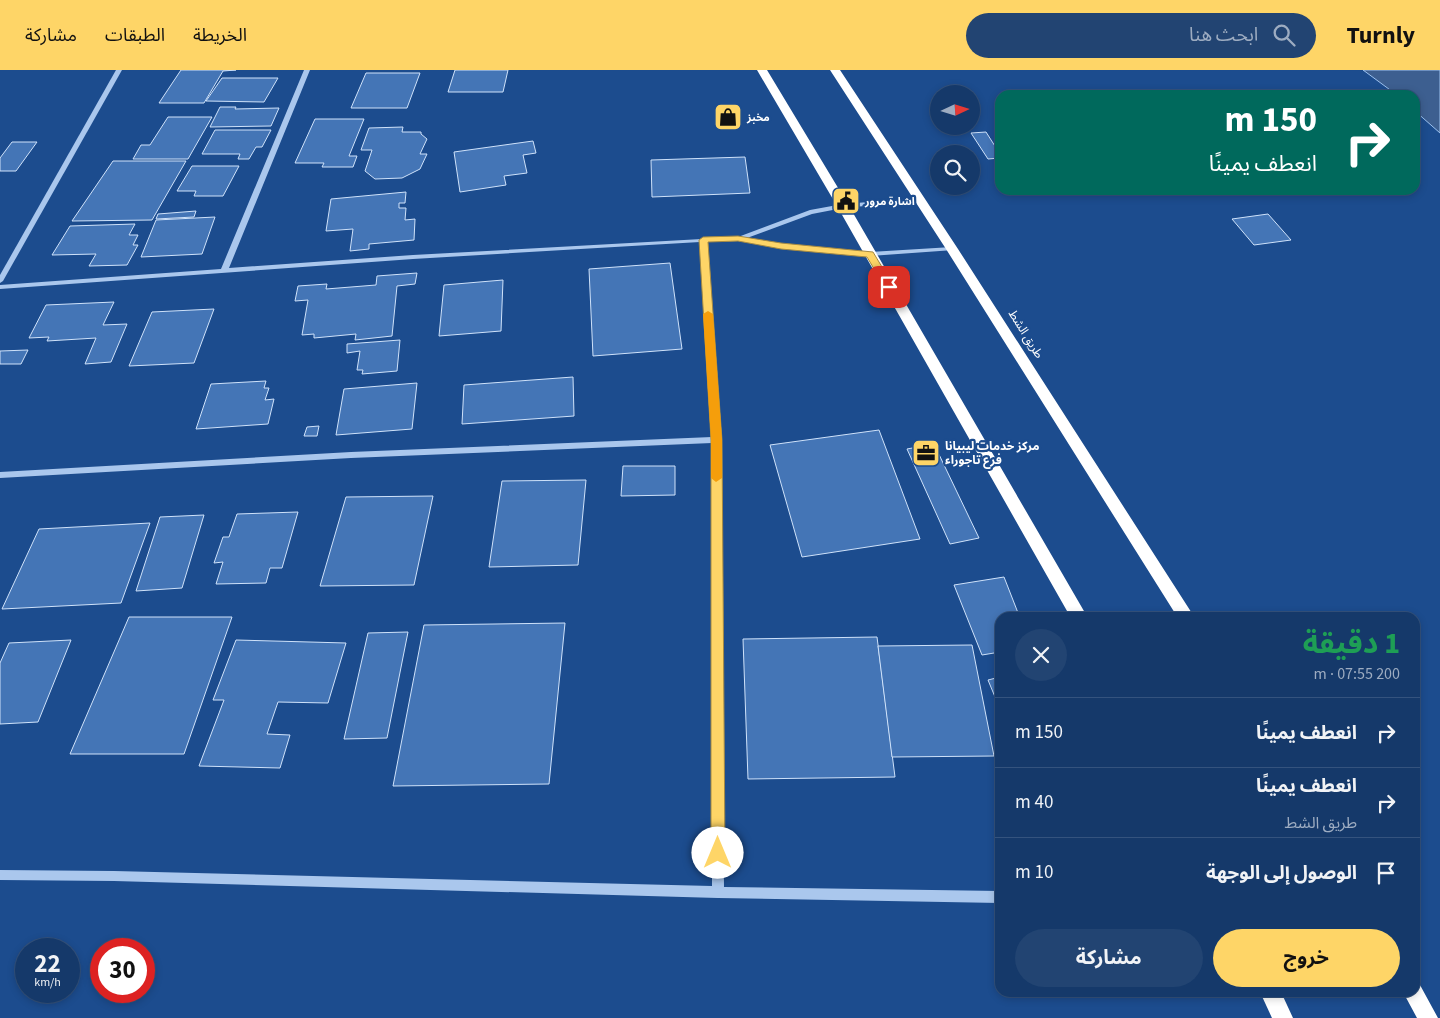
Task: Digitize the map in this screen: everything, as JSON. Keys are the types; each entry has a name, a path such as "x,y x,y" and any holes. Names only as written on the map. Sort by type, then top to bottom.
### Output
{"highway":[{"path":"762,70 843,206 1077,612"},
{"name":"طريق الشط","path":"835,70 952,249 1183,612"},
{"path":"1272,997 1283,1018"},
{"path":"1416,997 1428,1018"}],"street":[{"path":"0,281 119,70"},
{"path":"224,271 307,70"},
{"path":"738,239 810,212 843,206 919,199"},
{"path":"0,287 413,256 703,240 738,239 790,247 870,254 952,249"},
{"path":"703,240 716,440 718,892"},
{"path":"0,475 351,455 716,440"},
{"path":"0,875 114,876 718,892 995,897"}],"water":[{"path":"1363,70 1440,70 1440,133 1420,115 1420,90 1390,90"}],"building":[{"path":"181,70 236,70 223,71 204,103 159,103"},
{"path":"455,70 508,70 503,92 448,92"},
{"path":"366,73 420,73 407,108 351,108"},
{"path":"222,78 278,78 264,102 206,101"},
{"path":"220,107 236,107 235,109 279,108 271,126 210,127"},
{"path":"168,117 212,117 188,159 133,159 141,145 150,145"},
{"path":"315,119 364,119 349,156 357,156 353,167 322,167 324,163 295,163"},
{"path":"403,127 402,132 421,132 427,139 420,154 427,154 420,169 402,178 375,179 365,171 372,150 361,150 369,128"},
{"path":"215,130 271,130 262,147 256,147 249,159 238,159 240,154 202,154"},
{"path":"980,132 986,132 995,146 995,158 988,159 972,135 980,135"},
{"path":"533,141 536,153 523,155 527,173 504,176 506,185 460,192 454,152"},
{"path":"12,142 37,142 16,171 0,171 0,158"},
{"path":"745,157 750,193 652,197 651,160"},
{"path":"113,161 186,161 152,220 72,221"},
{"path":"192,166 239,166 223,196 194,196 196,191 177,191"},
{"path":"406,192 405,203 399,203 399,208 406,208 405,220 415,219 414,240 369,244 369,249 350,251 353,229 326,231 331,199"},
{"path":"196,211 194,217 156,219 158,214"},
{"path":"1268,214 1291,240 1254,245 1232,219"},
{"path":"215,217 202,254 141,257 156,220"},
{"path":"135,224 129,235 138,235 133,245 138,245 127,265 89,266 96,254 52,255 70,226"},
{"path":"670,263 682,349 593,356 589,269"},
{"path":"417,273 415,284 397,286 392,336 355,340 356,334 314,338 314,334 302,335 308,300 295,301 298,286 327,284 326,289 376,285 377,276"},
{"path":"503,280 501,331 439,336 444,285"},
{"path":"114,302 103,325 127,324 111,362 85,364 96,338 47,341 49,337 29,338 46,305"},
{"path":"214,309 194,363 129,366 152,312"},
{"path":"400,340 397,371 362,374 363,370 357,370 360,351 347,353 347,344"},
{"path":"28,350 21,364 0,364 0,351"},
{"path":"573,377 574,416 462,424 464,385"},
{"path":"266,381 264,388 269,388 265,400 274,399 268,424 196,429 211,384"},
{"path":"417,383 412,429 336,435 344,389"},
{"path":"319,426 317,436 304,436 307,427"},
{"path":"879,430 920,539 802,557 770,445"},
{"path":"934,444 979,538 950,544 907,449"},
{"path":"623,466 675,466 675,495 621,496"},
{"path":"586,480 578,565 489,567 502,481"},
{"path":"433,496 414,585 320,586 346,497"},
{"path":"298,512 282,568 270,568 266,583 216,584 223,562 214,563 223,537 229,537 237,514"},
{"path":"204,515 182,588 136,591 160,517"},
{"path":"150,523 121,603 2,609 39,529"},
{"path":"1004,577 1018,612 995,612 995,653 982,655 954,585"},
{"path":"129,617 232,617 184,754 70,754"},
{"path":"565,623 549,784 393,786 424,625"},
{"path":"408,632 387,738 344,739 368,633"},
{"path":"877,637 895,777 748,779 743,639"},
{"path":"71,640 38,722 0,724 0,663 9,643"},
{"path":"236,640 346,643 328,703 278,702 267,734 290,735 280,768 199,766 224,700 213,700"},
{"path":"972,645 994,756 892,757 878,646"},
{"path":"995,678 995,697 988,680"}],"slow traffic":[{"path":"708,314 716,440 716,478"}],"place":[{"name":"مخبز","path":"728,117"},
{"name":"اشارة مرور","path":"846,201"},
{"name":"مركز خدمات ليبيانا فرع تاجوراء","path":"926,453"}],"route":[{"path":"718,853 716,440 703,240 738,239 781,246 870,254 889,287"}]}
